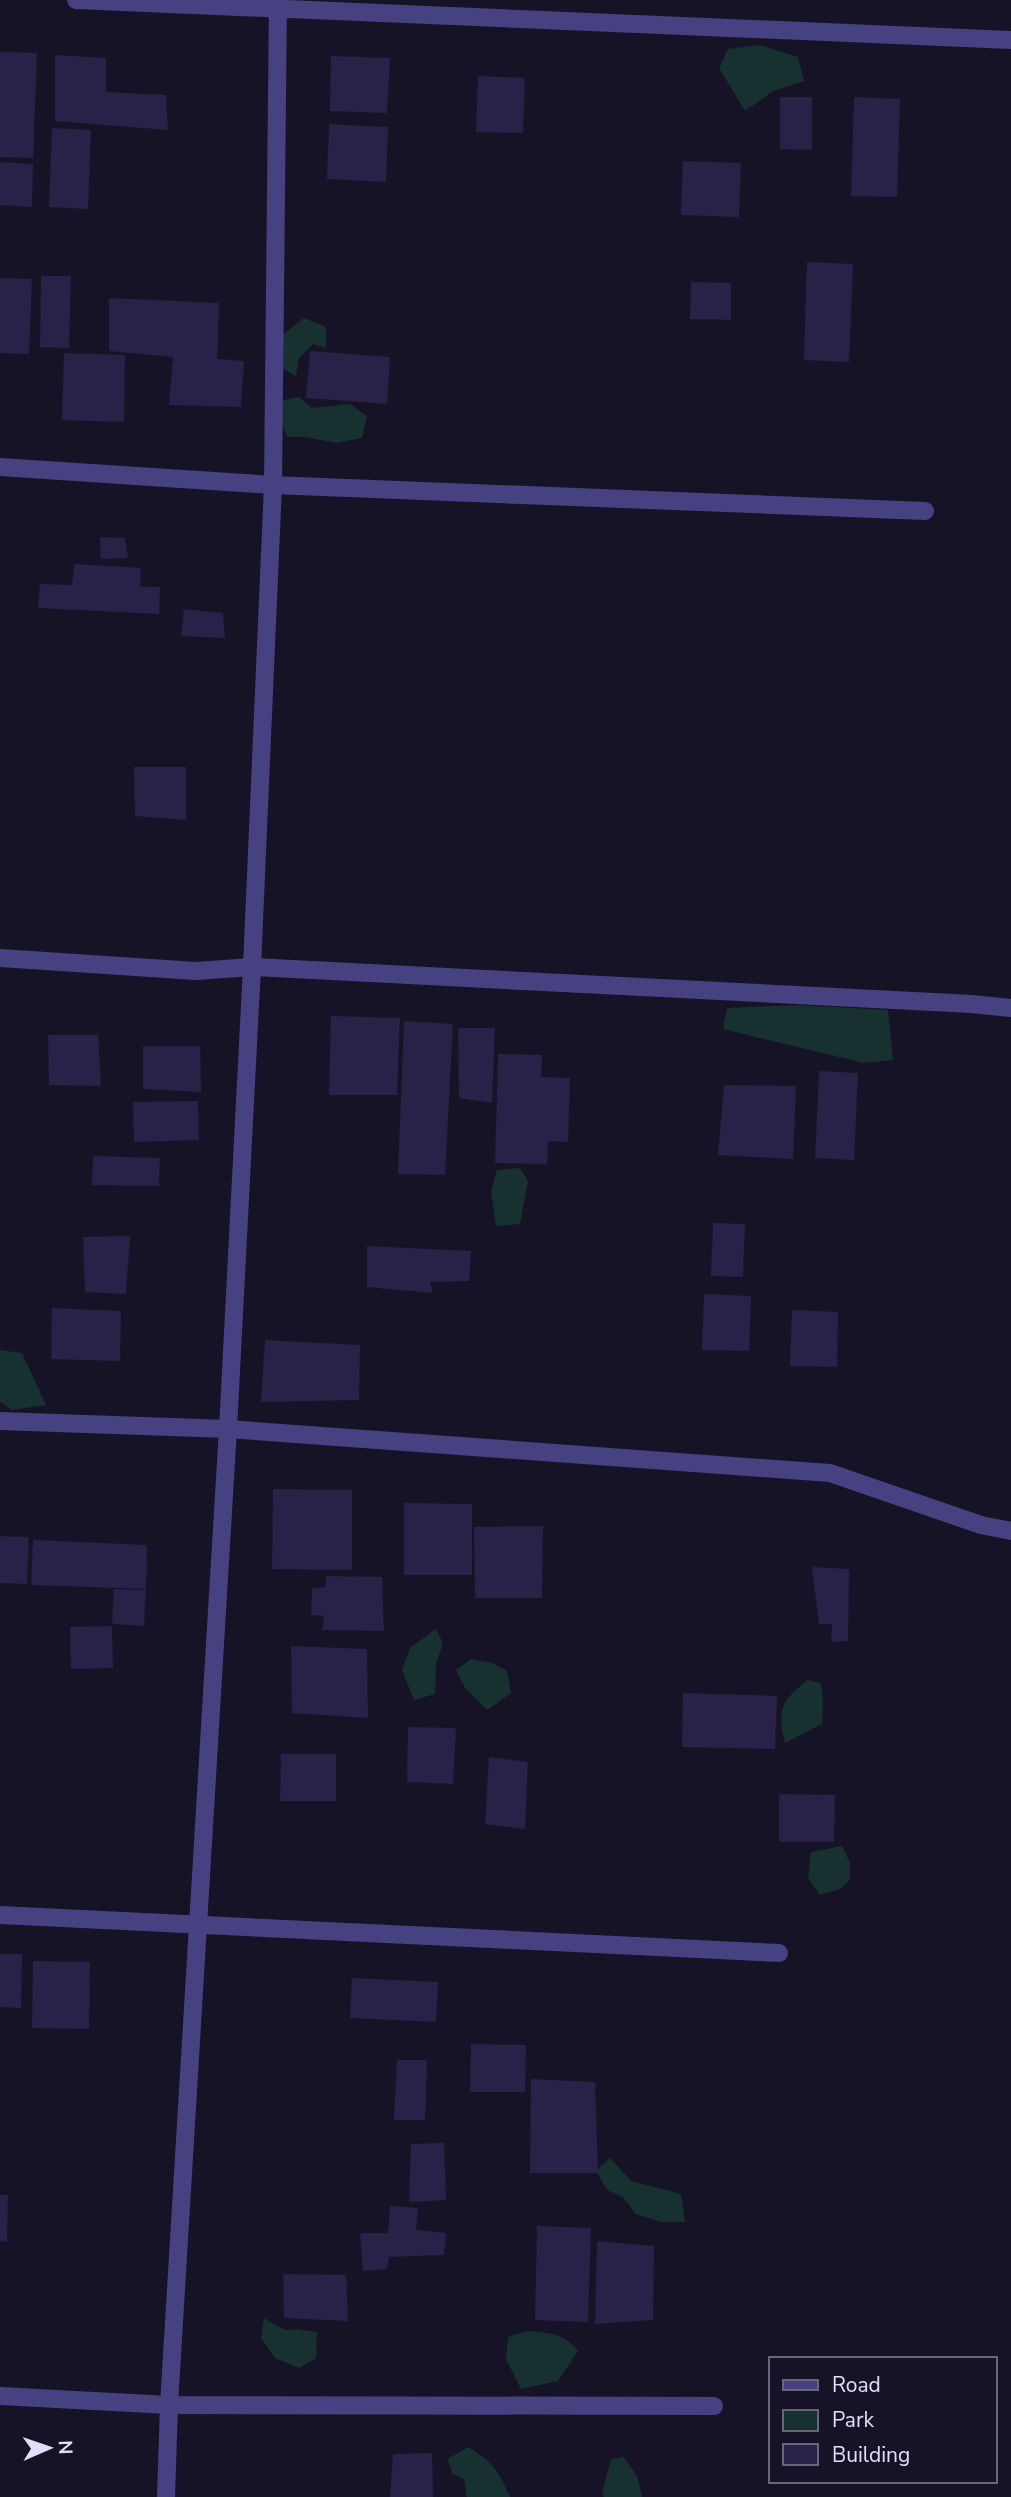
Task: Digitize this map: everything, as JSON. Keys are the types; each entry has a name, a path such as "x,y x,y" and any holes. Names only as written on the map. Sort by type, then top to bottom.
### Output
{"street":[{"path":"76,0 278,4 1011,40"},
{"path":"166,2497 169,2405 228,1429 252,967 273,485 278,4"},
{"path":"0,467 273,485 925,511"},
{"path":"0,958 196,971 252,967 958,1003 1011,1008"},
{"path":"0,1421 228,1429 830,1473 981,1525 1011,1531"},
{"path":"0,1914 779,1954"},
{"path":"0,2396 169,2405 714,2406"}],"green space":[{"path":"760,45 798,57 804,81 773,91 745,111 719,68 728,49"},
{"path":"304,318 326,327 326,348 313,344 299,358 296,376 282,368 276,340"},
{"path":"299,397 312,408 350,404 367,416 362,438 336,443 305,437 288,437 280,422 283,400"},
{"path":"797,1005 888,1010 893,1060 864,1063 723,1029 727,1008"},
{"path":"520,1168 528,1181 520,1224 496,1226 491,1191 497,1170"},
{"path":"0,1350 22,1353 46,1405 12,1410 0,1402"},
{"path":"436,1629 443,1643 436,1664 435,1694 414,1700 402,1670 410,1648"},
{"path":"471,1659 492,1663 507,1671 511,1693 487,1710 465,1688 456,1670"},
{"path":"808,1680 821,1683 822,1724 785,1743 781,1722 783,1707 792,1694"},
{"path":"842,1846 850,1863 850,1880 840,1889 820,1895 808,1878 811,1852"},
{"path":"610,2158 631,2181 681,2194 685,2222 661,2222 636,2214 623,2197 607,2190 596,2171"},
{"path":"264,2318 285,2330 317,2332 316,2358 299,2368 275,2358 261,2338"},
{"path":"527,2331 562,2337 578,2351 558,2381 521,2389 506,2359 508,2337"},
{"path":"468,2447 494,2468 510,2497 467,2497 464,2479 452,2474 448,2459"},
{"path":"624,2457 638,2478 642,2497 604,2497 602,2494 611,2459"}],"building":[{"path":"0,52 37,53 33,158 0,157"},
{"path":"55,55 106,58 106,92 166,95 168,130 55,121"},
{"path":"331,56 390,58 387,113 330,111"},
{"path":"478,76 525,78 523,133 476,132"},
{"path":"780,97 812,97 812,150 780,149"},
{"path":"854,97 900,99 897,197 851,196"},
{"path":"329,124 388,127 386,182 327,179"},
{"path":"52,128 91,130 88,209 49,207"},
{"path":"683,161 741,163 739,217 681,215"},
{"path":"0,162 33,164 32,207 0,205"},
{"path":"807,262 853,264 849,362 804,360"},
{"path":"41,276 71,276 69,348 40,347"},
{"path":"0,278 32,279 29,354 0,353"},
{"path":"691,282 731,283 731,320 690,319"},
{"path":"109,298 219,303 217,359 244,361 241,407 169,405 173,357 109,351"},
{"path":"310,351 390,357 387,404 306,398"},
{"path":"64,353 125,355 124,422 62,420"},
{"path":"100,537 125,538 128,558 101,559"},
{"path":"74,564 141,568 140,587 160,587 159,614 38,608 40,584 72,585"},
{"path":"184,609 223,613 225,638 181,636"},
{"path":"134,767 186,767 186,820 135,816"},
{"path":"331,1016 400,1018 397,1095 329,1095"},
{"path":"404,1021 453,1024 445,1175 398,1174"},
{"path":"458,1028 495,1028 492,1103 459,1098"},
{"path":"48,1035 98,1035 101,1086 49,1085"},
{"path":"143,1046 200,1046 201,1092 143,1089"},
{"path":"498,1054 542,1055 541,1077 570,1078 568,1142 548,1141 547,1164 495,1163"},
{"path":"819,1071 858,1073 854,1160 815,1158"},
{"path":"724,1085 796,1086 793,1159 718,1155"},
{"path":"198,1101 199,1140 134,1142 133,1102"},
{"path":"93,1156 160,1158 159,1186 92,1185"},
{"path":"713,1223 745,1224 743,1277 711,1276"},
{"path":"130,1236 126,1294 85,1292 83,1237"},
{"path":"367,1246 471,1251 469,1281 430,1282 433,1293 367,1287"},
{"path":"704,1294 751,1296 749,1351 702,1350"},
{"path":"52,1308 121,1311 120,1361 51,1359"},
{"path":"792,1310 838,1312 837,1367 790,1366"},
{"path":"265,1340 360,1345 359,1400 261,1402"},
{"path":"273,1489 352,1490 352,1570 272,1569"},
{"path":"404,1503 472,1504 472,1575 404,1575"},
{"path":"543,1526 542,1598 475,1598 474,1527"},
{"path":"0,1536 29,1537 27,1584 0,1583"},
{"path":"33,1540 147,1545 146,1589 31,1585"},
{"path":"812,1567 849,1569 848,1641 831,1642 832,1624 819,1624"},
{"path":"326,1576 382,1577 384,1631 322,1630 324,1616 311,1615 312,1588 326,1587"},
{"path":"114,1589 146,1590 144,1626 112,1624"},
{"path":"112,1626 113,1668 71,1669 70,1627"},
{"path":"291,1646 367,1649 368,1718 292,1713"},
{"path":"683,1693 777,1696 775,1749 682,1747"},
{"path":"408,1727 456,1728 453,1784 407,1782"},
{"path":"281,1754 336,1754 336,1801 280,1801"},
{"path":"489,1757 528,1762 525,1829 485,1824"},
{"path":"779,1794 835,1795 834,1842 779,1842"},
{"path":"0,1954 22,1954 21,2008 0,2007"},
{"path":"33,1961 90,1962 89,2029 32,2028"},
{"path":"352,1978 438,1982 436,2022 350,2018"},
{"path":"471,2044 526,2045 525,2092 470,2092"},
{"path":"397,2060 427,2060 425,2120 394,2120"},
{"path":"531,2079 595,2082 598,2173 530,2173"},
{"path":"444,2143 446,2200 409,2202 411,2144"},
{"path":"0,2195 8,2195 7,2242 0,2241"},
{"path":"390,2206 418,2208 416,2230 446,2233 444,2255 389,2257 387,2269 363,2271 360,2233 388,2233"},
{"path":"537,2226 591,2228 588,2322 535,2320"},
{"path":"597,2241 654,2246 653,2320 595,2324"},
{"path":"283,2274 346,2275 348,2321 284,2318"},
{"path":"432,2453 433,2497 390,2497 393,2454"}]}
